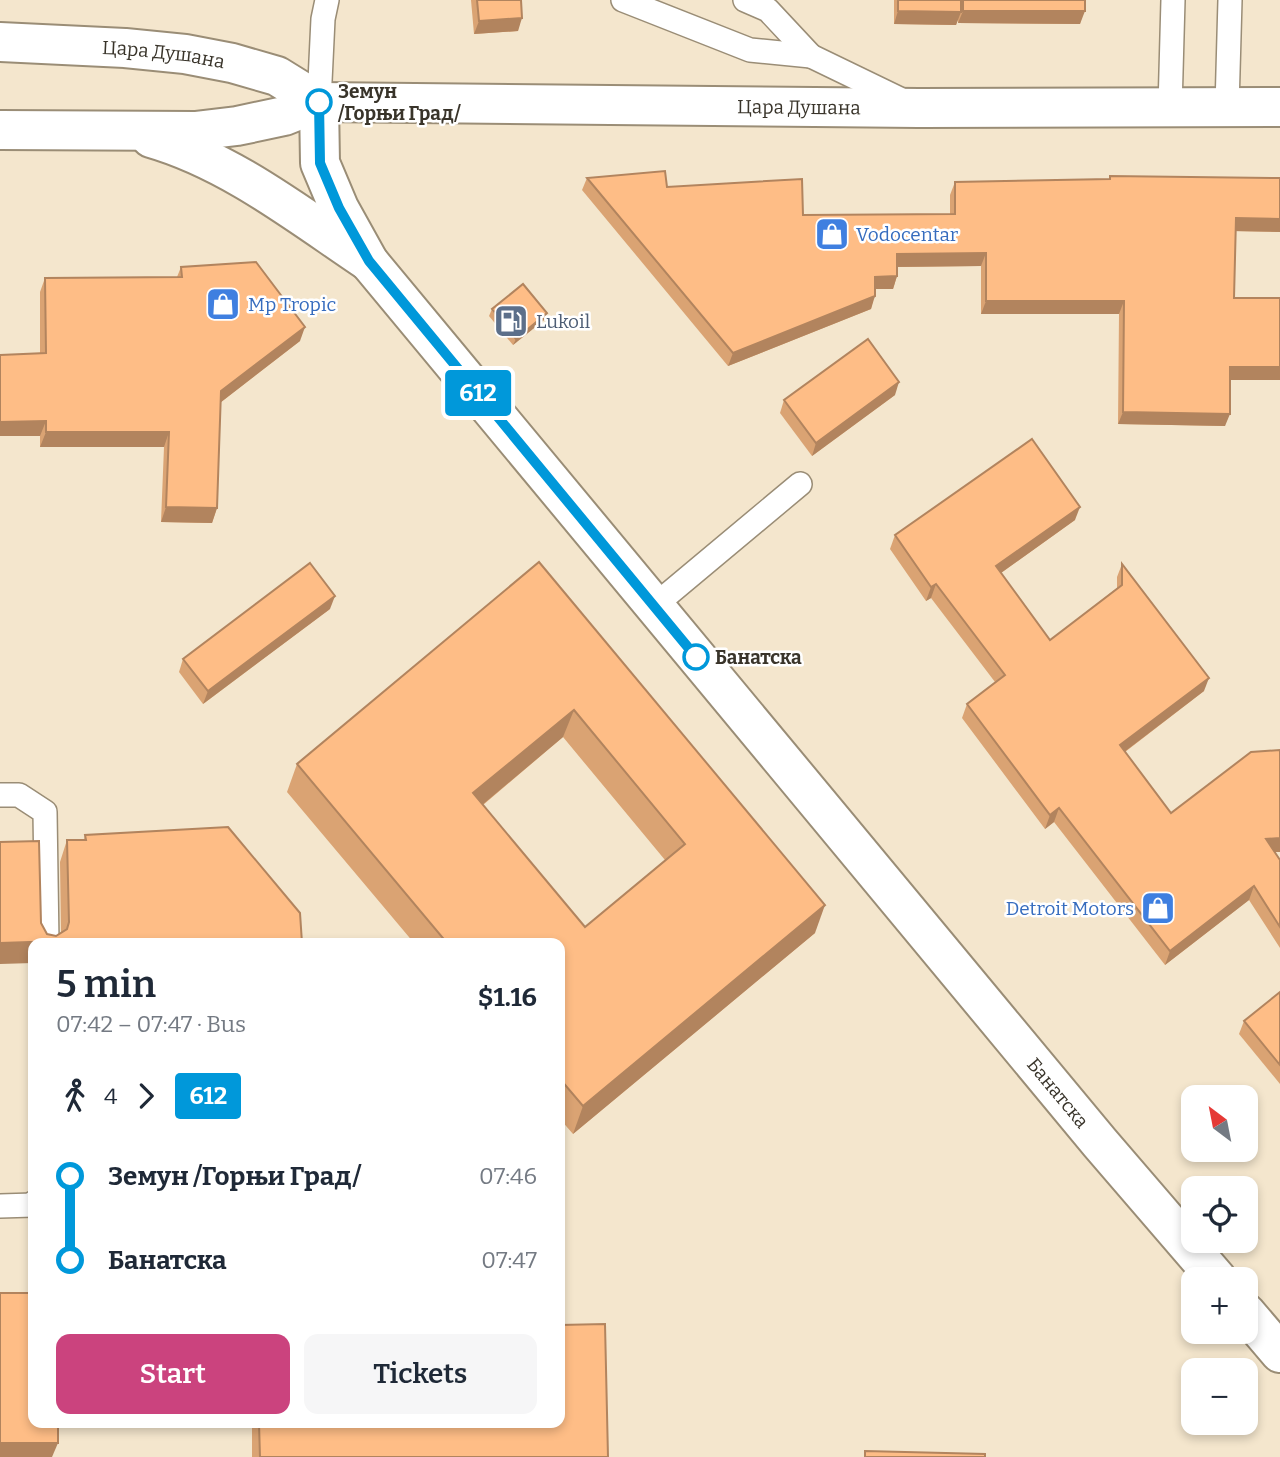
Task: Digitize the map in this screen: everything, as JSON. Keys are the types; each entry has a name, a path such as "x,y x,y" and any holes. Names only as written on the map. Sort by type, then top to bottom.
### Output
{"main road":[{"name":"Цара Душана","path":"0,42 125,48 232,62 277,76 319,102"},
{"name":"Цара Душана","path":"0,131 195,131 284,117 319,102 919,108 1280,107"},
{"name":"Банатска","path":"319,102 320,163 339,208 369,261 1100,1143 1207,1267"},
{"path":"126,131 168,143 218,165 369,261"},
{"path":"1258,1327 1280,1353"}],"lane":[{"path":"319,102 323,19 327,0"},
{"path":"623,0 750,50 811,56 919,108"},
{"path":"745,0 768,10 811,56"},
{"path":"1170,108 1173,0"},
{"path":"1227,107 1230,0"},
{"path":"654,606 800,484"},
{"path":"0,795 19,795 45,811 47,938"},
{"path":"0,1206 28,1205"}],"building":[{"path":"477,0 521,0 522,18 479,21"},
{"path":"898,0 961,0 961,12 898,11"},
{"path":"963,0 1085,0 1085,11 963,11"},
{"path":"665,171 667,187 802,179 803,215 955,214 955,182 1110,179 1110,176 1280,178 1280,219 1236,218 1234,298 1280,298 1280,367 1230,367 1230,414 1123,412 1124,301 986,301 986,253 897,254 897,276 875,277 875,296 733,353 587,178"},
{"path":"256,262 305,327 221,391 217,508 166,507 169,432 46,432 46,421 0,422 0,355 46,353 45,278 182,277 181,267"},
{"path":"523,284 547,313 516,339 492,309"},
{"path":"868,339 899,382 816,443 784,400"},
{"path":"1032,439 1080,507 996,566 1050,640 1122,585 1122,564 1209,678 1120,745 1171,813 1251,752 1280,750 1280,838 1266,839 1280,860 1280,927 1254,886 1170,951 1059,808 1050,815 967,704 1005,675 936,584 931,587 895,535"},
{"path":"539,562 825,905 583,1106 565,1085 565,938 443,938 297,764","holes":["574,710 685,844 585,927 473,793"]},
{"path":"310,563 335,596 208,691 183,659"},
{"path":"228,827 300,913 302,938 28,938 28,942 0,943 0,842 39,841 41,923 47,934 56,936 67,929 69,922 67,840 86,840 85,835"},
{"path":"1280,992 1280,1065 1244,1021"},
{"path":"0,1293 28,1293 28,1428 58,1428 58,1443 0,1443"},
{"path":"605,1324 608,1457 260,1457 259,1428 565,1428 565,1325"},
{"path":"865,1451 985,1454 985,1457 865,1457"}],"bus line":[{"name":"612","path":"319,102 320,163 328,186 369,261 696,657"}],"place":[{"name":"Земун /Горњи Град/","path":"319,102"},
{"name":"Vodocentar","path":"832,234"},
{"name":"Mp Tropic","path":"223,304"},
{"name":"Lukoil","path":"511,321"},
{"name":"Банатска","path":"696,657"},
{"name":"Detroit Motors","path":"1158,908"}]}
